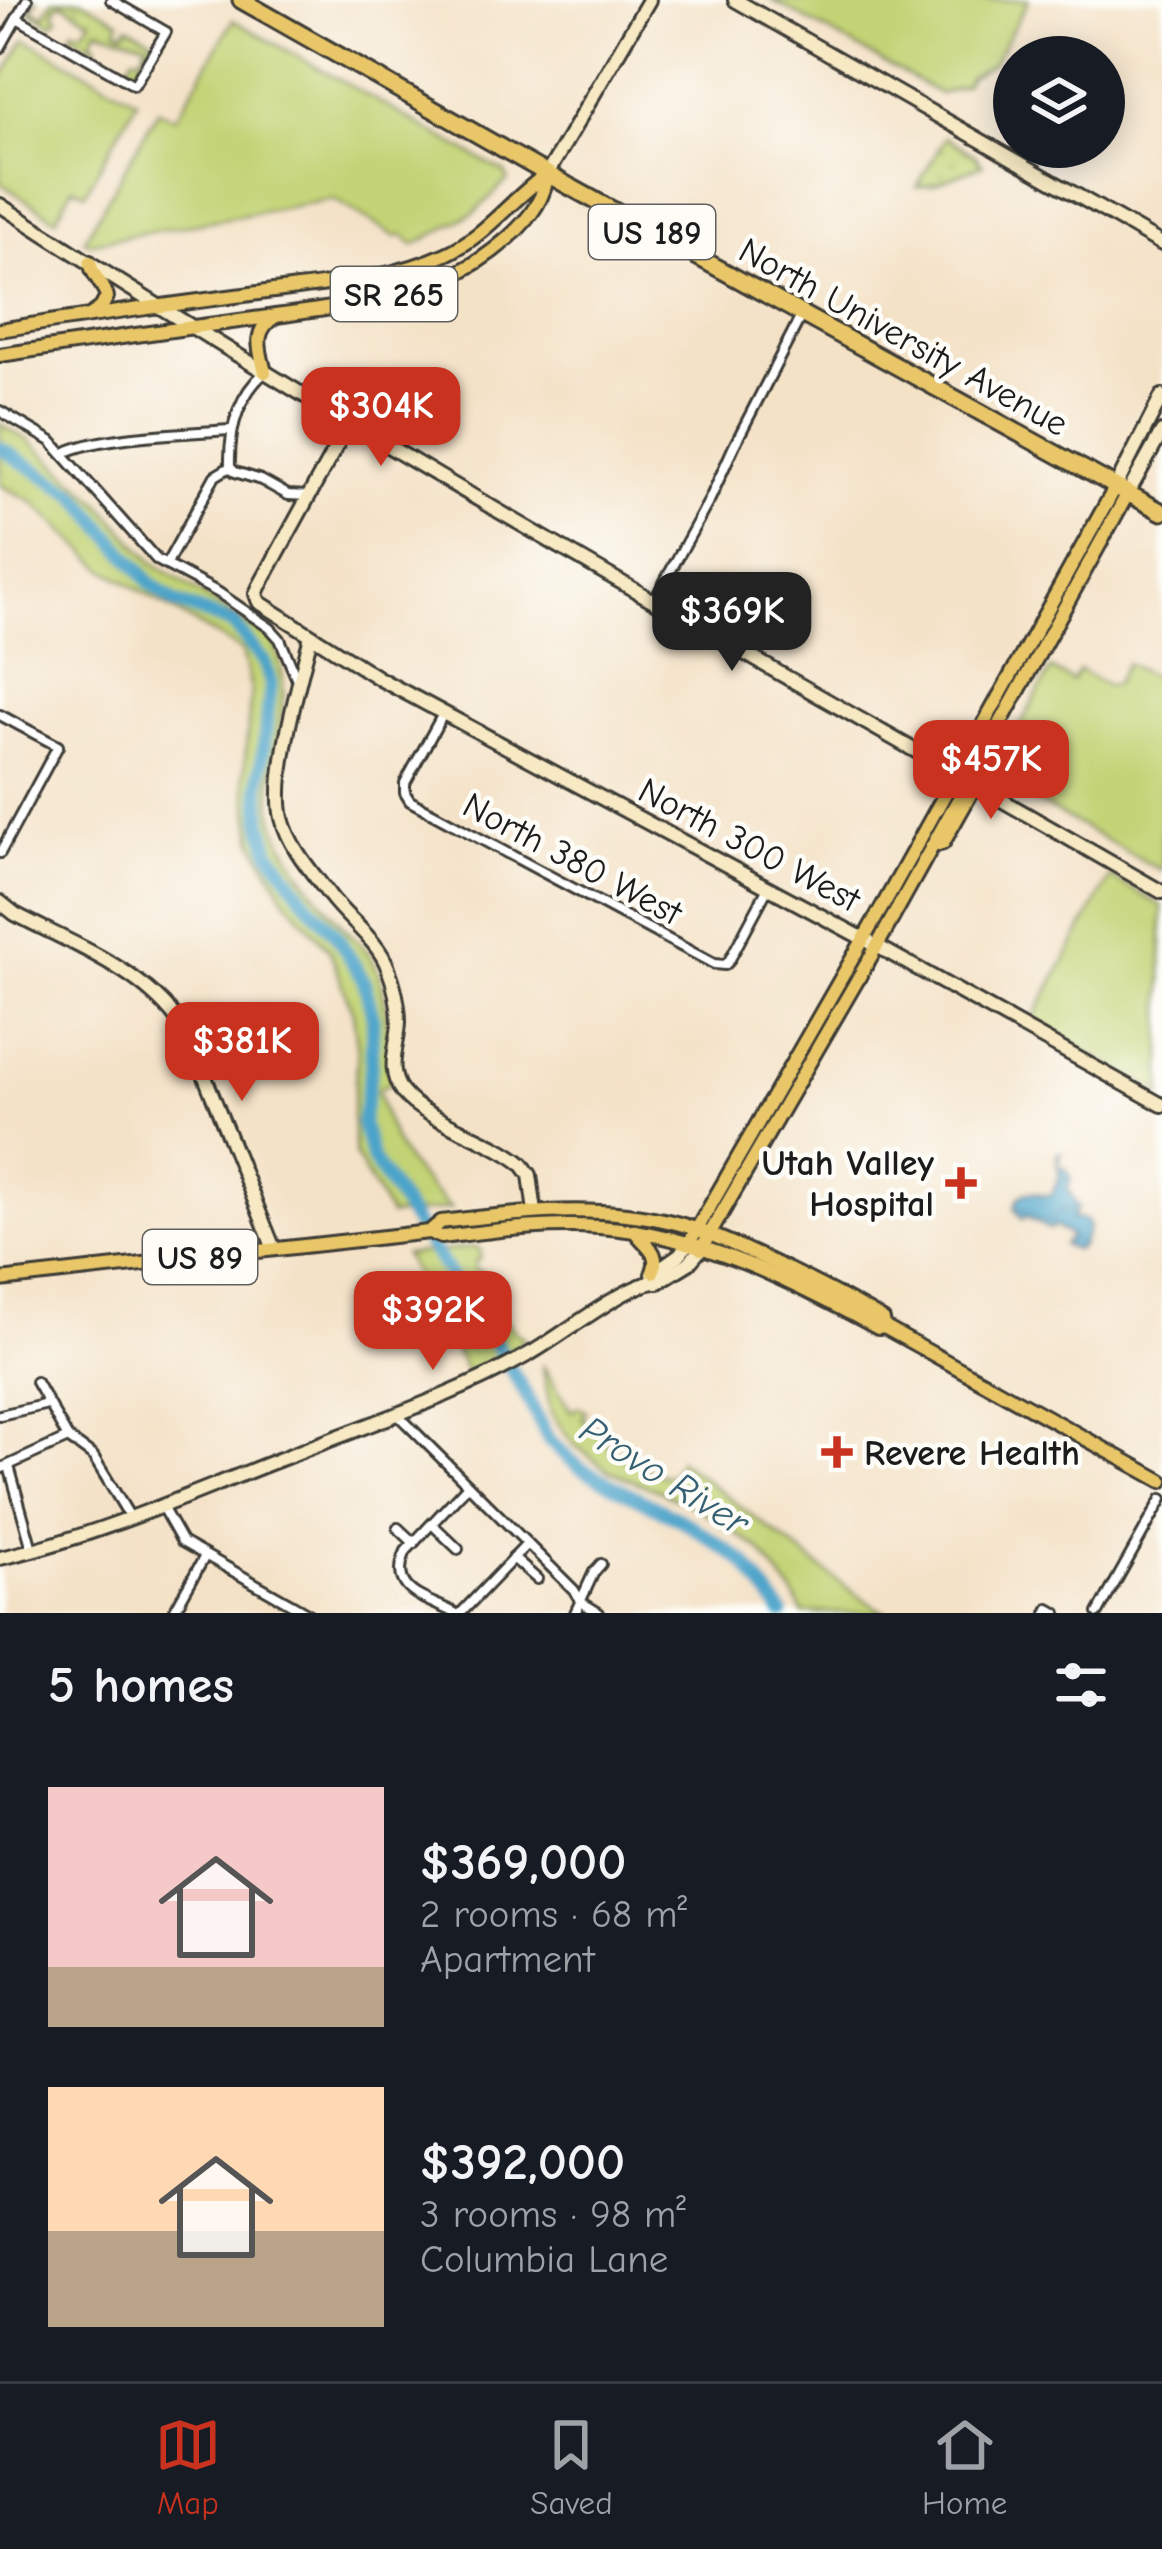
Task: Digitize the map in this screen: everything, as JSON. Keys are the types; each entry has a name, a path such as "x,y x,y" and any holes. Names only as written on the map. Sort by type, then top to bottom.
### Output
{"highway":[{"name":"North University Avenue","path":"241,0 1162,512"}],"main road":[{"path":"547,174 649,0"},
{"path":"735,0 1162,244"},
{"name":"SR 265","path":"0,329 360,279 420,265 483,232 547,174"},
{"name":"SR 265","path":"0,355 278,315 428,285 495,249 521,225 541,199 547,174"},
{"path":"0,206 265,372 654,602 1162,892"},
{"path":"88,316 97,313 106,297 89,262"},
{"path":"265,372 258,336 265,323 278,315"},
{"path":"0,1558 130,1517 487,1376 532,1353 695,1246 830,1028 1069,598 1162,396"},
{"path":"308,496 350,422"},
{"path":"704,1232 862,938 966,781 1041,624 1162,432"},
{"name":"North 300 West","path":"308,496 256,594 263,606 443,714 877,946 1162,1106"},
{"path":"310,636 281,778 282,818 313,874 389,969 399,1025 393,1069 396,1081 410,1101 515,1158 530,1175 536,1212 518,1230"},
{"path":"0,906 128,974 170,1008 189,1037 274,1249"},
{"path":"515,1214 531,1186"},
{"name":"US 89","path":"429,1232 441,1222 536,1212 631,1214 704,1232 834,1291 883,1320 884,1327"},
{"name":"US 89","path":"0,1280 399,1234 429,1232 440,1237 595,1226 634,1230 745,1265 884,1327 1162,1481"},
{"path":"634,1230 653,1250 652,1276"}],"street":[{"path":"0,48 27,0"},
{"path":"17,18 134,85 166,32 111,0"},
{"path":"654,602 802,315"},
{"path":"230,467 231,430 253,383 265,372"},
{"path":"0,411 64,453 157,560 270,628 280,639 298,683"},
{"path":"64,453 132,439 231,430"},
{"path":"230,467 288,495 308,496"},
{"path":"166,566 215,476 230,467"},
{"name":"North 380 West","path":"443,714 404,788 407,798 714,964 725,965 733,954 768,888"},
{"path":"0,715 58,746 0,853"},
{"path":"36,1382 68,1438 93,1456 130,1517"},
{"path":"0,1415 48,1404"},
{"path":"396,1413 574,1590 580,1602 599,1613"},
{"path":"32,1551 4,1467 68,1438"},
{"path":"468,1485 400,1564 399,1577 406,1588 462,1612 527,1544"},
{"path":"1098,1613 1162,1499"},
{"path":"161,1505 179,1539 291,1609 307,1613"},
{"path":"432,1524 458,1549"},
{"path":"398,1528 414,1543"},
{"path":"173,1613 205,1556"},
{"path":"513,1558 537,1580"},
{"path":"574,1613 601,1564"}],"green space":[{"path":"34,0 32,9 44,15 52,0 82,0 120,21 117,29 124,32 128,26 154,40 136,70 129,65 133,56 142,56 147,43 97,29 92,41 97,48 71,34 74,29 82,32 91,21 61,2 53,11 58,18 52,24 29,11"},
{"path":"772,0 1029,0 1009,36 993,36 992,65 965,85 940,94"},
{"path":"233,20 505,173 508,180 475,212 414,245 402,234 397,237 333,199 89,243 84,240 158,110 176,118"},
{"path":"25,39 137,100 85,193 73,187 56,219 0,183 0,82"},
{"path":"945,137 983,165 917,187"},
{"path":"0,424 30,441 100,503 152,562 273,641 283,688 272,778 275,823 303,875 368,952 378,971 392,1083 378,1089 383,1109 403,1156 451,1209 390,1216 355,1155 352,1115 358,1051 353,1013 330,951 286,899 254,842 244,778 251,689 242,651 104,569 32,501 0,485"},
{"path":"1126,663 1162,682 1162,871 992,777 1051,669 1072,681 1079,670 1107,686 1115,684"},
{"path":"1110,877 1162,906 1162,1095 1032,1021"},
{"path":"477,1247 476,1272 482,1272 503,1318 524,1338 467,1373 404,1255"},
{"path":"542,1364 571,1411 579,1407 586,1411 582,1419 602,1431 599,1437 624,1457 671,1476 679,1460 886,1613 803,1613 759,1549 695,1506 608,1470 573,1444 551,1413"}],"water":[{"path":"1061,1152 1059,1166 1066,1168 1071,1179 1068,1189 1078,1208 1072,1218 1086,1220 1089,1227 1075,1250 1063,1245 1070,1236 1054,1226 1050,1230 1025,1216 1022,1219 1015,1208 1027,1193 1052,1194 1059,1176 1057,1153"}],"waterway":[{"name":"Provo River","path":"0,448 76,495 151,584 175,602 233,624 265,663 271,685 259,785 262,823 270,851 336,935 364,981 373,1017 362,1123 372,1159 496,1344 549,1441 580,1468 689,1524 744,1562 782,1613"}],"place":[{"name":"Utah Valley Hospital","path":"961,1183"},
{"name":"Revere Health","path":"837,1452"}]}
